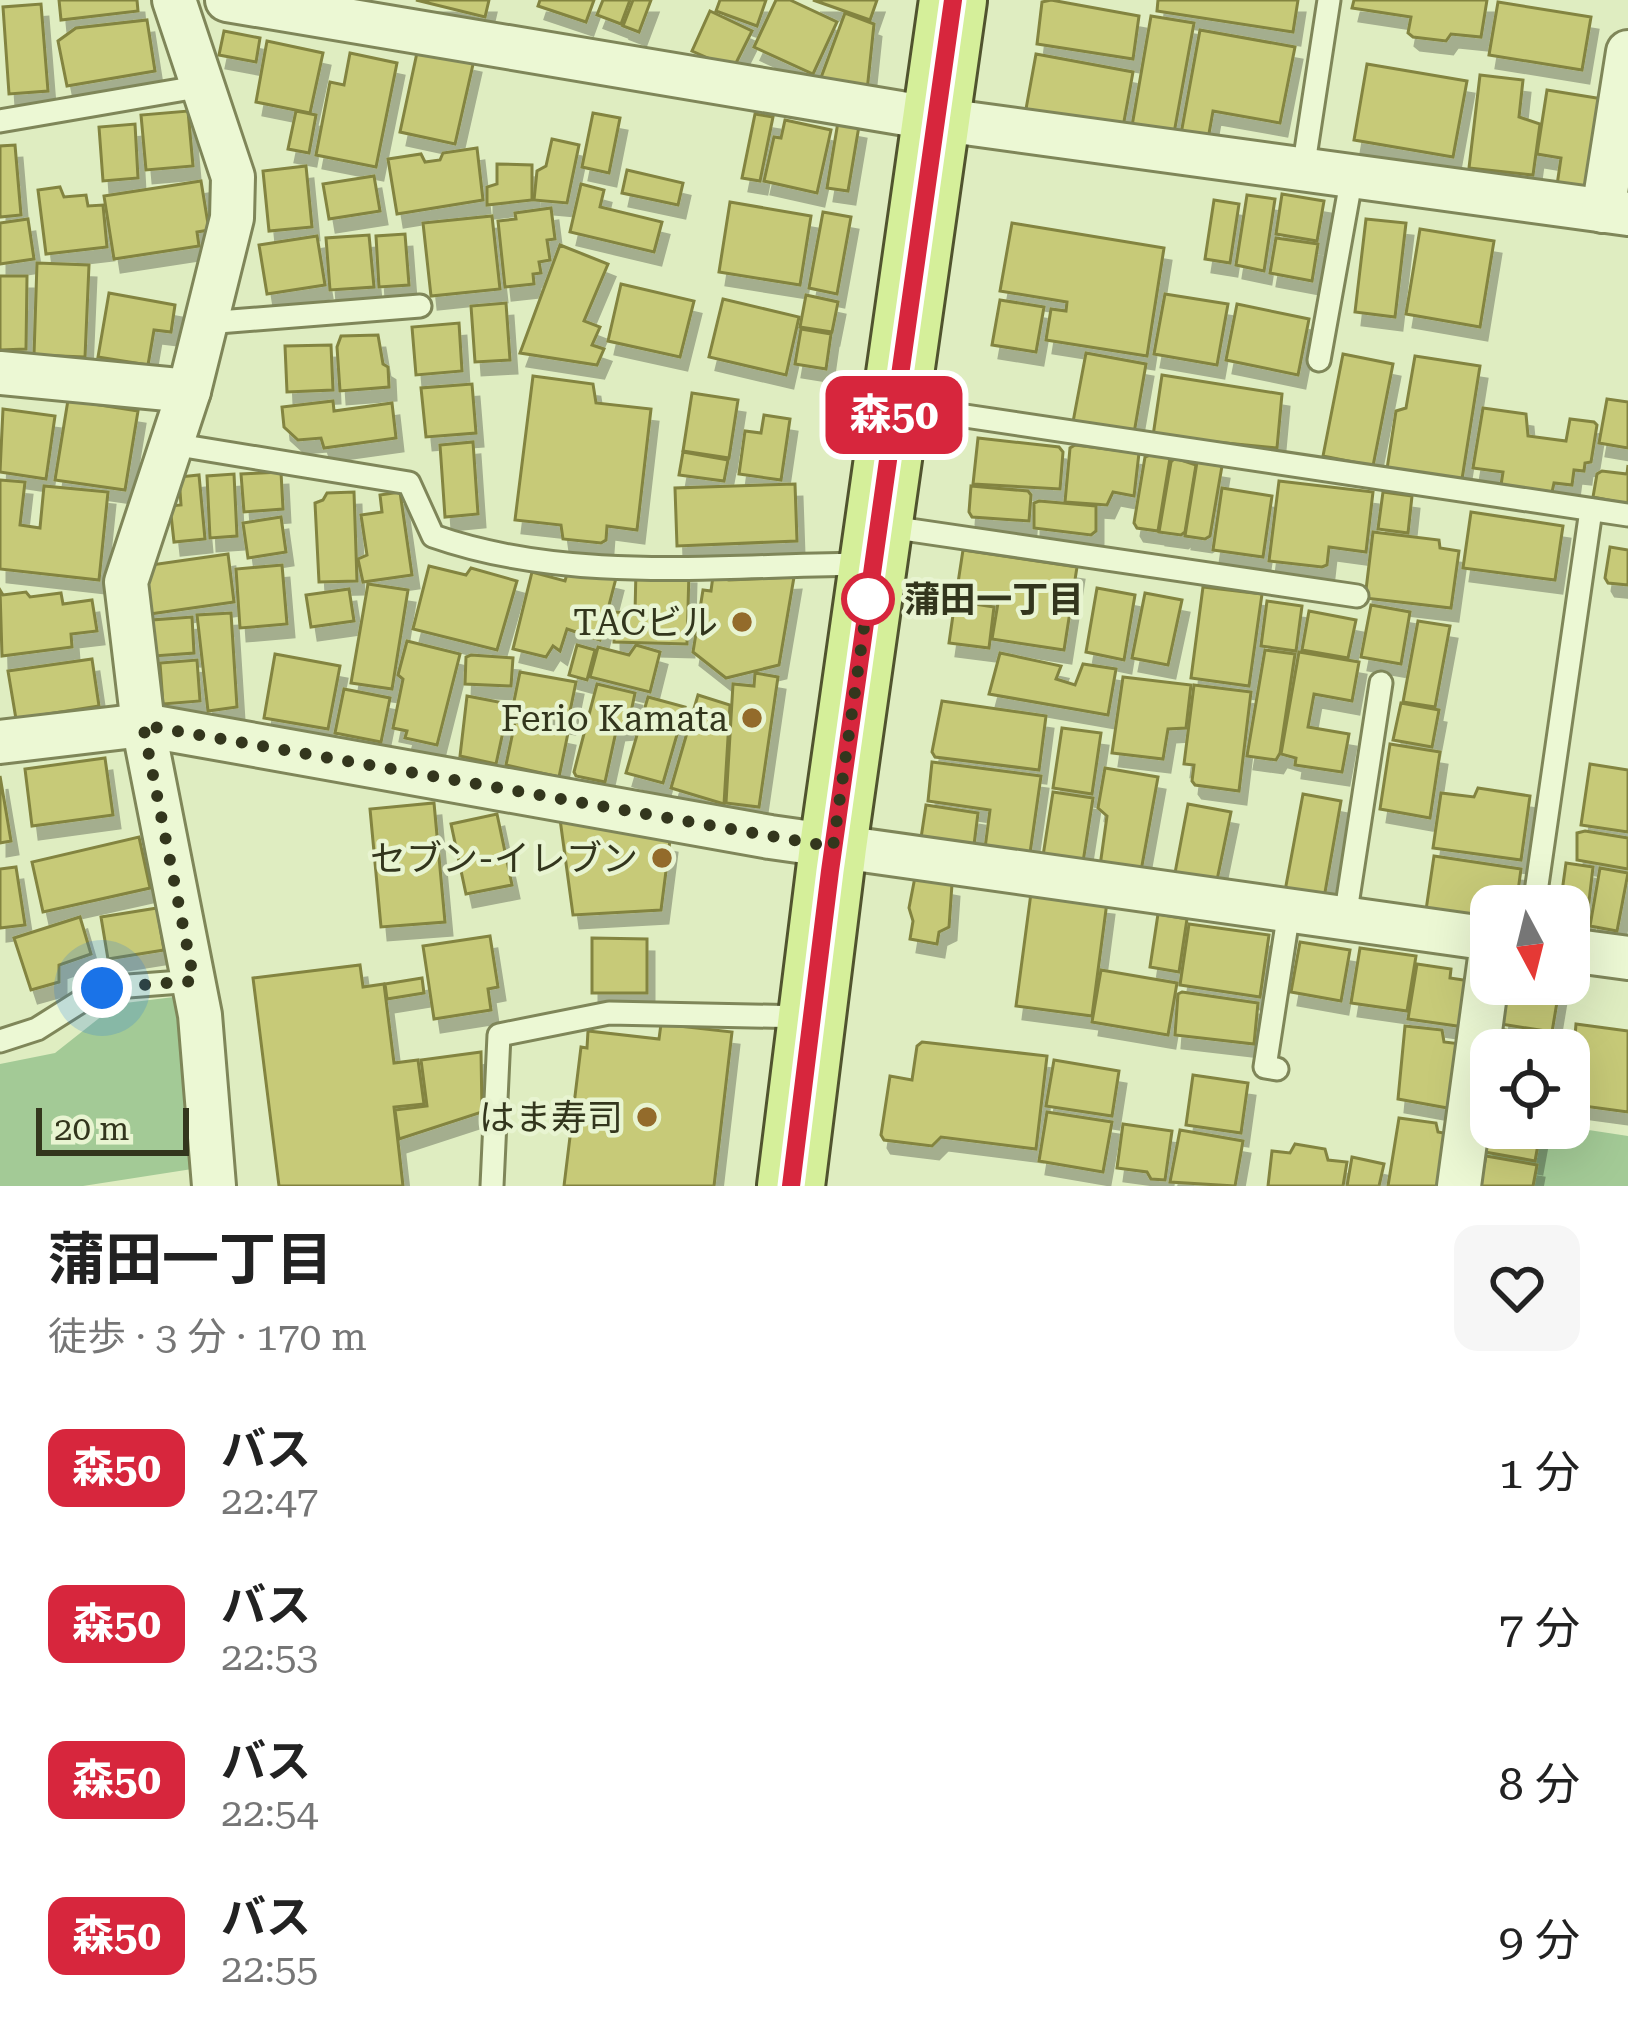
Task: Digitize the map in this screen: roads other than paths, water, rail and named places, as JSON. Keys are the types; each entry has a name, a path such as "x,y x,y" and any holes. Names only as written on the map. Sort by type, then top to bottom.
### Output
{"main road":[{"path":"791,1186 833,847 953,0"}],"street":[{"path":"174,0 233,177 232,218 189,392 126,582 143,725 194,981 214,1186"},
{"path":"227,0 935,118 1616,213 1628,52"},
{"path":"0,373 189,392"},
{"path":"0,742 143,725 833,847 1470,936"},
{"path":"1590,953 1628,958"},
{"path":"1459,1186 1484,1005"}],"lane":[{"path":"1303,170 1329,0"},
{"path":"0,121 203,86"},
{"path":"1319,360 1352,176"},
{"path":"206,323 420,306"},
{"path":"896,406 1628,515"},
{"path":"172,444 409,483 433,536 471,549 578,567 876,545 1357,596"},
{"path":"1537,885 1591,510"},
{"path":"1345,918 1381,683"},
{"path":"1277,1069 1265,1067 1288,911"},
{"path":"0,1041 37,1029 102,988 194,981"},
{"path":"492,1186 499,1035 609,1013 810,1017"}],"place":[{"name":"蒲田一丁目","path":"868,599"},
{"name":"TACビル","path":"742,622"},
{"name":"Ferio Kamata","path":"752,718"},
{"name":"セブン-イレブン","path":"662,858"},
{"name":"はま寿司","path":"647,1117"}]}
